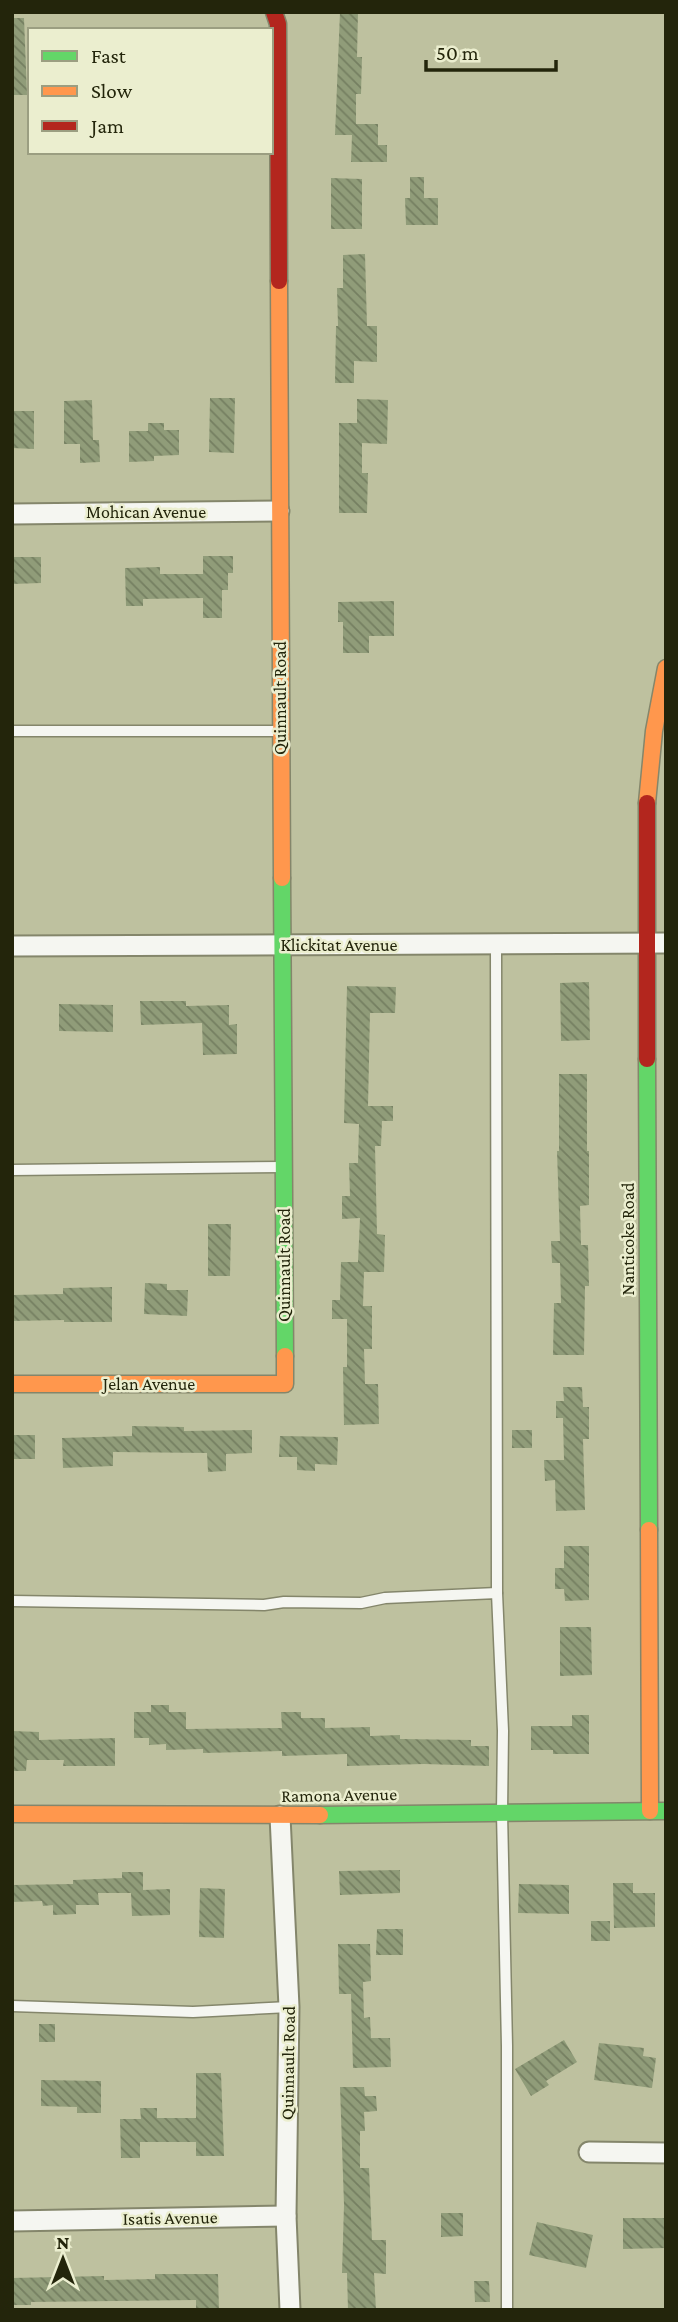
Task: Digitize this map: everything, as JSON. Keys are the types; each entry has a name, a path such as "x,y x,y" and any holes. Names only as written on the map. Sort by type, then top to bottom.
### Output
{"street":[{"name":"Quinnault Road","path":"274,12 278,24 285,1384"},
{"name":"Mohican Avenue","path":"12,513 279,511"},
{"name":"Nanticoke Road","path":"658,1811 654,1670 657,1520 656,943 646,816 666,668"},
{"name":"Klickitat Avenue","path":"12,946 656,943"},
{"name":"Jelan Avenue","path":"12,1384 285,1384"},
{"name":"Ramona Avenue","path":"12,1814 279,1816 658,1811"},
{"name":"Quinnault Road","path":"279,1816 289,2007 286,2216 290,2310"},
{"path":"589,2152 666,2153"},
{"name":"Isatis Avenue","path":"12,2221 286,2216"}],"lane":[{"path":"12,731 281,731"},
{"path":"496,944 497,1593 503,1731 507,2310"},
{"path":"12,1170 284,1167"},
{"path":"12,1601 264,1605 284,1602 361,1603 385,1598 497,1593"},
{"path":"12,2006 192,2012 289,2007"}],"building":[{"path":"340,12 358,12 357,57 362,57 361,94 356,94 356,124 378,124 378,145 387,145 387,162 351,162 352,135 335,135"},
{"path":"12,18 24,18 27,95 12,95"},
{"path":"410,177 424,177 424,198 438,198 438,225 406,225 405,198 410,198"},
{"path":"331,178 362,179 362,229 331,229"},
{"path":"365,254 367,326 377,326 377,362 354,361 354,383 335,383 337,288 343,288 343,255"},
{"path":"210,398 235,398 234,453 209,452"},
{"path":"357,399 388,400 387,444 362,443 362,473 368,473 367,513 339,513 339,423 357,423"},
{"path":"92,400 93,440 99,440 100,462 80,463 80,444 64,444 64,401"},
{"path":"12,411 34,411 34,449 12,448"},
{"path":"148,423 164,423 164,430 179,430 179,455 154,456 154,461 129,462 129,431 148,431"},
{"path":"203,556 233,556 233,573 228,573 228,590 222,590 222,618 203,618 203,598 143,599 143,606 126,606 125,568 160,567 160,574 203,574"},
{"path":"12,557 41,557 41,583 12,584"},
{"path":"394,601 394,636 369,636 369,653 343,653 343,622 338,622 338,602"},
{"path":"589,982 590,1040 561,1041 560,983"},
{"path":"347,986 396,987 395,1013 370,1013 368,1106 393,1106 393,1121 382,1121 381,1146 375,1146 377,1234 385,1235 384,1272 364,1272 363,1306 372,1306 372,1349 364,1349 365,1384 378,1384 379,1424 344,1425 343,1367 347,1367 347,1319 332,1319 332,1300 340,1300 341,1262 358,1262 360,1218 342,1219 342,1196 350,1196 349,1163 358,1163 359,1124 344,1123"},
{"path":"140,1001 186,1001 186,1006 229,1005 229,1025 237,1024 237,1054 203,1055 202,1023 141,1025"},
{"path":"59,1004 113,1005 113,1032 59,1031"},
{"path":"559,1074 587,1074 589,1205 580,1206 581,1245 588,1245 589,1286 585,1286 584,1355 553,1355 554,1303 561,1303 560,1263 552,1263 551,1241 560,1241 557,1151"},
{"path":"208,1224 231,1224 230,1276 208,1276"},
{"path":"145,1283 167,1284 167,1290 188,1290 187,1316 144,1314"},
{"path":"112,1287 112,1322 12,1321 12,1295 63,1294 63,1288"},
{"path":"563,1387 582,1387 583,1407 589,1407 589,1439 583,1439 585,1510 556,1511 555,1480 545,1481 544,1460 564,1460 563,1418 556,1418 556,1401 564,1401"},
{"path":"132,1426 184,1427 184,1431 252,1430 252,1453 226,1454 226,1471 208,1472 207,1453 113,1452 113,1466 63,1468 62,1438 132,1436"},
{"path":"512,1430 532,1430 532,1448 512,1448"},
{"path":"12,1435 35,1435 35,1459 12,1459"},
{"path":"280,1436 338,1437 337,1465 315,1464 315,1471 297,1470 297,1457 279,1457"},
{"path":"564,1546 589,1546 589,1600 565,1601 564,1589 555,1589 555,1568 564,1568"},
{"path":"560,1627 591,1627 592,1675 560,1676"},
{"path":"151,1705 169,1705 169,1712 186,1712 186,1729 282,1728 281,1712 301,1712 301,1718 325,1718 325,1728 370,1727 370,1736 400,1735 400,1739 471,1740 471,1746 489,1746 489,1766 347,1766 347,1754 282,1756 282,1751 203,1753 203,1749 166,1750 166,1744 149,1745 149,1738 134,1738 134,1712 151,1712"},
{"path":"572,1715 589,1715 589,1754 553,1754 553,1750 531,1750 531,1726 572,1726"},
{"path":"12,1731 39,1732 39,1740 115,1738 115,1766 63,1766 64,1760 27,1760 26,1771 12,1771"},
{"path":"400,1870 400,1893 340,1895 339,1871"},
{"path":"122,1872 143,1872 143,1890 170,1889 170,1915 132,1916 131,1893 98,1893 99,1905 76,1905 76,1914 53,1915 53,1905 43,1906 42,1901 12,1902 12,1885 73,1884 73,1880 122,1878"},
{"path":"613,1883 633,1883 633,1893 655,1893 655,1927 614,1928"},
{"path":"519,1884 569,1885 569,1914 518,1913"},
{"path":"200,1888 225,1889 224,1938 199,1937"},
{"path":"591,1921 610,1921 610,1941 591,1941"},
{"path":"377,1929 403,1929 403,1955 376,1955"},
{"path":"338,1944 370,1944 371,1981 363,1982 364,2018 370,2017 371,2038 390,2038 391,2067 353,2068 351,1994 339,1994"},
{"path":"39,2024 55,2024 55,2042 39,2042"},
{"path":"564,2040 577,2062 546,2081 549,2085 531,2096 515,2069"},
{"path":"599,2043 644,2048 643,2056 656,2058 652,2088 594,2080"},
{"path":"196,2073 221,2073 224,2156 196,2156 196,2142 140,2142 140,2158 121,2158 120,2119 141,2119 140,2108 157,2108 157,2118 196,2118"},
{"path":"41,2080 101,2081 101,2113 77,2113 77,2107 41,2106"},
{"path":"340,2087 364,2087 365,2096 376,2096 377,2111 364,2112 365,2131 360,2131 360,2168 369,2168 372,2240 386,2240 386,2274 374,2273 376,2310 348,2310 347,2273 342,2273 344,2205"},
{"path":"441,2213 463,2213 463,2236 441,2237"},
{"path":"623,2218 666,2218 666,2248 623,2249"},
{"path":"537,2222 593,2235 586,2268 529,2255"},
{"path":"155,2274 218,2274 219,2310 196,2310 196,2300 31,2302 31,2305 12,2305 12,2278 104,2276 104,2280 155,2279"},
{"path":"474,2281 489,2281 490,2302 475,2302"}],"traffic: fast":[{"path":"282,878 285,1356"},
{"path":"647,1059 649,1530"},
{"path":"320,1815 665,1811"}],"traffic: slow":[{"path":"279,281 282,878"},
{"path":"647,803 654,731 666,668"},
{"path":"12,1384 285,1384 285,1356"},
{"path":"649,1530 650,1811"},
{"path":"12,1814 320,1815"}],"traffic: jam":[{"path":"274,12 278,24 279,281"},
{"path":"647,803 647,1059"}]}
